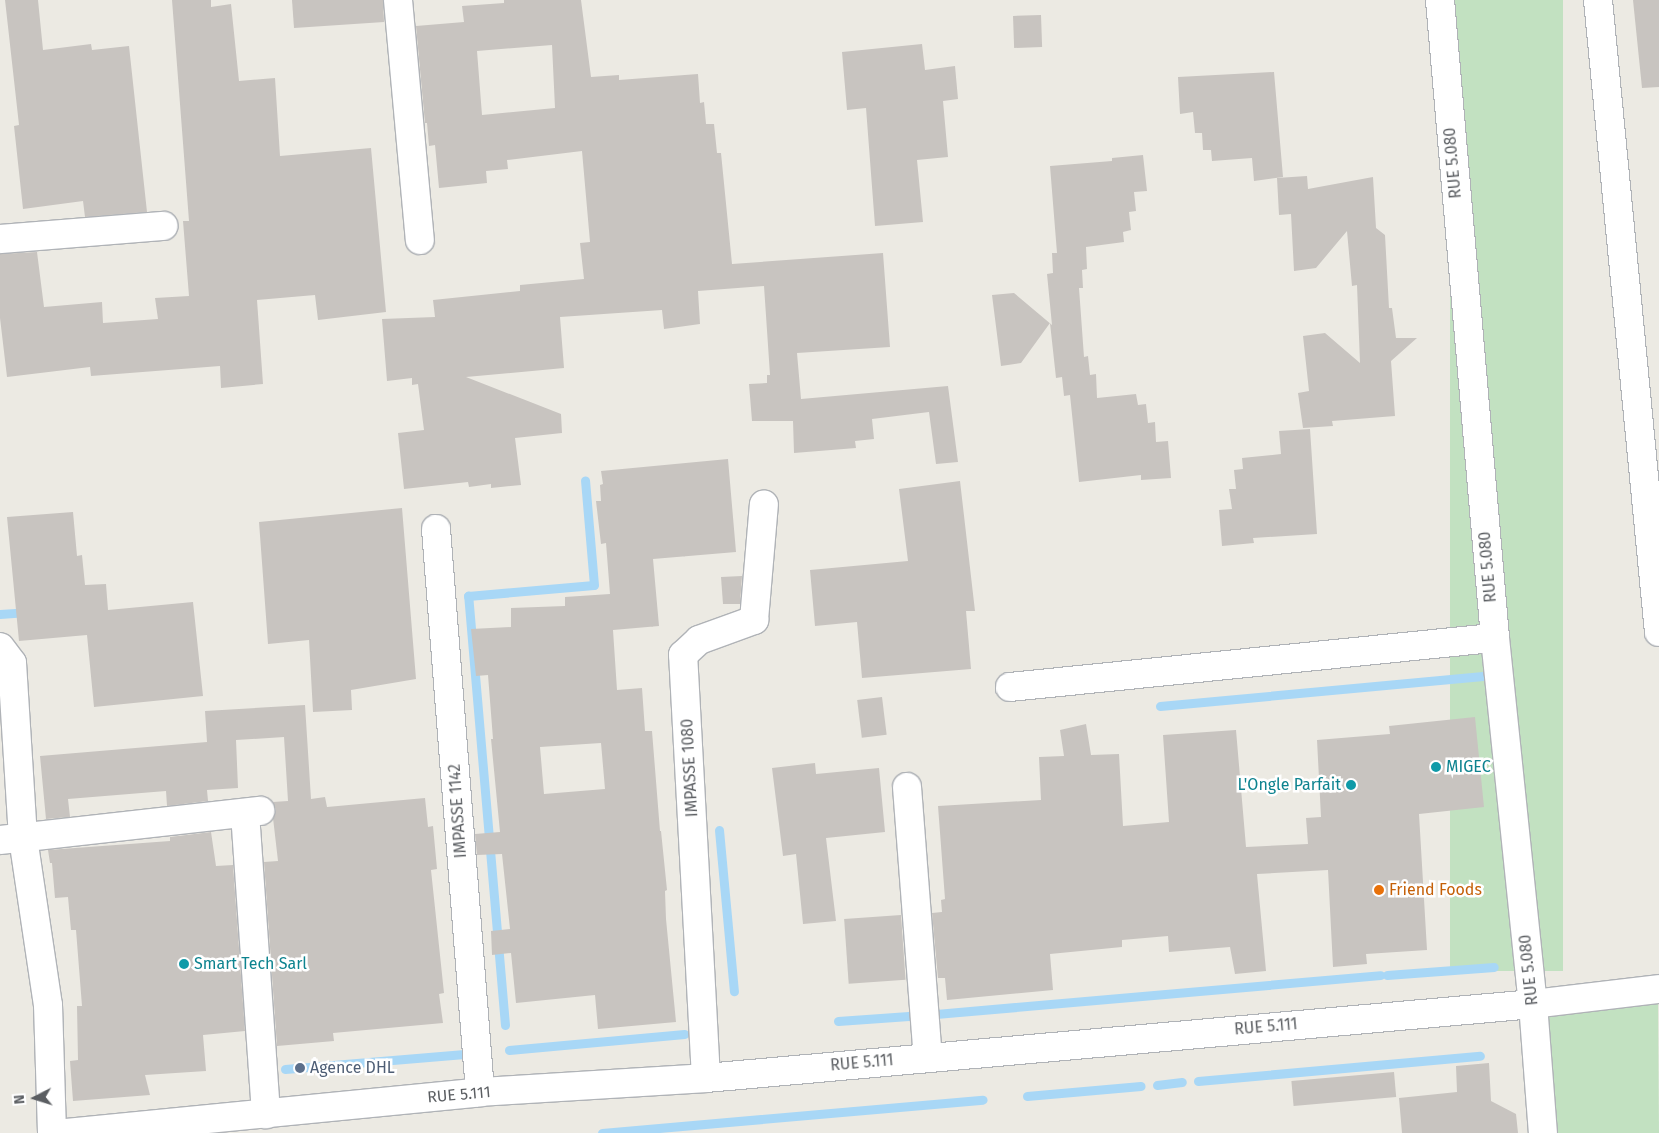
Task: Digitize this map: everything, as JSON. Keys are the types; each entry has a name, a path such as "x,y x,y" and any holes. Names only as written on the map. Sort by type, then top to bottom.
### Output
{"street":[{"path":"398,0 420,240"},
{"name":"RUE 5.080","path":"1440,0 1495,638 1533,1004 1542,1133"},
{"path":"1598,0 1659,632"},
{"path":"0,239 162,226"},
{"name":"IMPASSE 1080","path":"706,1078 684,655 699,640 754,620 764,504"},
{"name":"IMPASSE 1142","path":"436,529 480,1092"},
{"path":"1010,687 1495,638"},
{"path":"0,647 12,663 12,839 48,1005 52,1133"},
{"path":"906,788 928,1057"},
{"path":"12,839 252,812 266,1114"},
{"name":"RUE 5.111","path":"65,1133 480,1092 706,1078 1533,1004 1659,989"}],"green space":[{"path":"1450,0 1563,0 1563,971 1450,971"},
{"path":"1658,1000 1659,1133 1550,1133 1539,1012"}],"building":[{"path":"5,0 38,0 43,50 91,44 92,50 129,46 147,212 85,217 83,201 23,209 14,126 19,125"},
{"path":"172,0 211,0 211,7 231,4 239,81 275,78 280,156 371,148 386,312 318,320 315,295 257,300 263,384 221,388 220,366 91,376 90,367 7,377 0,318 0,254 37,252 44,307 102,302 103,323 158,319 155,298 189,296 183,221 189,221"},
{"path":"292,0 383,0 384,22 294,28"},
{"path":"504,0 581,0 591,77 619,75 619,80 698,74 700,103 704,102 706,124 714,124 717,153 721,153 732,264 883,253 890,347 797,353 801,399 948,386 958,462 936,464 929,412 872,419 874,439 855,441 856,448 794,453 793,421 752,421 749,384 767,383 767,375 770,375 764,286 698,291 700,324 664,329 662,310 560,317 564,368 466,377 561,414 562,433 515,438 521,485 491,488 491,484 469,487 468,482 404,489 398,433 424,430 418,384 412,385 412,378 387,381 382,319 435,317 433,300 520,291 520,285 584,279 580,243 590,242 582,151 507,160 508,169 486,171 487,183 439,188 435,145 429,146 427,123 425,123 416,26 464,22 462,6 504,3","holes":["552,45 555,108 482,115 477,51"]},
{"path":"1633,0 1659,0 1659,87 1642,88"},
{"path":"1041,15 1042,47 1014,48 1013,16"},
{"path":"922,44 925,70 955,66 958,99 943,101 948,157 917,160 923,222 875,226 866,108 847,110 842,52"},
{"path":"1274,72 1283,177 1254,181 1252,158 1212,161 1211,150 1203,150 1202,133 1195,133 1193,112 1180,114 1178,77"},
{"path":"1143,155 1147,191 1134,192 1136,211 1129,212 1131,230 1123,232 1124,242 1086,247 1087,269 1082,270 1083,288 1079,288 1084,357 1088,356 1090,375 1096,374 1097,398 1136,394 1138,405 1146,404 1148,423 1155,422 1156,442 1168,441 1171,478 1141,480 1141,475 1079,482 1070,395 1064,396 1062,377 1056,378 1050,323 1052,325 1047,274 1053,273 1052,253 1057,253 1050,166 1112,161 1112,158"},
{"path":"1307,176 1308,189 1373,177 1376,228 1385,235 1389,308 1392,308 1396,338 1417,338 1391,361 1395,416 1332,421 1333,426 1303,428 1298,393 1309,391 1303,336 1325,333 1360,363 1357,285 1352,286 1347,231 1316,268 1294,271 1291,214 1279,215 1277,178"},
{"path":"1014,293 1050,323 1021,363 1001,366 992,295"},
{"path":"1310,429 1317,534 1253,538 1254,543 1222,546 1219,510 1232,509 1229,489 1236,489 1234,470 1243,469 1242,458 1281,454 1279,431"},
{"path":"728,459 736,552 653,559 659,626 613,630 617,690 642,688 645,731 652,731 667,890 665,891 666,919 676,1022 598,1029 595,995 516,1003 511,953 492,955 491,931 510,929 502,854 477,855 475,834 500,832 491,739 493,739 488,675 476,676 471,629 511,627 511,608 565,606 565,597 610,594 606,543 601,544 596,501 601,501 600,485 603,484 601,471","holes":["601,743 605,789 544,794 540,747"]},
{"path":"960,481 975,611 966,611 971,669 862,678 857,622 815,626 810,570 908,561 899,489"},
{"path":"402,508 416,679 351,690 352,710 313,712 309,640 268,644 259,522"},
{"path":"73,512 77,556 82,555 85,585 106,584 108,610 193,602 203,696 94,707 87,635 19,641 7,517"},
{"path":"742,576 740,604 723,604 721,577"},
{"path":"882,697 887,735 862,738 857,700"},
{"path":"305,705 311,799 325,797 327,807 425,798 428,827 433,826 437,869 431,870 444,993 439,994 443,1023 333,1033 334,1041 277,1046 264,862 278,861 273,818 276,810 273,802 288,801 284,737 236,740 238,788 207,790 208,801 167,806 166,791 68,799 70,817 46,819 40,756 207,742 205,711"},
{"path":"1475,717 1484,807 1419,814 1427,950 1366,954 1367,964 1333,967 1328,870 1257,874 1266,971 1235,974 1230,947 1169,952 1168,936 1122,940 1122,947 1050,954 1053,990 947,1000 945,978 938,978 932,913 942,912 941,900 945,899 938,806 1041,800 1039,757 1064,756 1060,730 1086,724 1091,755 1119,754 1123,826 1169,822 1163,735 1236,730 1246,847 1308,844 1306,818 1321,817 1317,740 1390,734 1389,726"},
{"path":"815,763 816,774 879,768 885,832 826,838 836,921 803,924 796,854 783,856 772,768"},
{"name":"Smart Tech Sarl","path":"211,832 216,866 233,865 245,1031 203,1035 206,1071 145,1075 150,1095 73,1101 70,1061 78,1060 77,1006 82,1006 76,930 71,930 68,897 55,898 52,863 50,863 48,850 170,841 170,837"},
{"path":"901,915 906,980 849,984 844,919"},
{"path":"1489,1063 1491,1101 1516,1114 1518,1133 1402,1133 1399,1098 1457,1092 1456,1066"},
{"path":"1394,1072 1396,1097 1294,1106 1291,1081"}],"waterway":[{"path":"505,1025 468,596 594,585 585,480"},
{"path":"0,614 27,612"},
{"path":"1160,706 1486,676"},
{"path":"719,830 734,991"},
{"path":"1387,975 1494,967"},
{"path":"936,1014 1380,975"},
{"path":"838,1021 923,1015"},
{"path":"509,1050 684,1034"},
{"path":"285,1069 464,1054"},
{"path":"1198,1081 1480,1056"},
{"path":"1157,1085 1182,1082"},
{"path":"1027,1096 1141,1086"},
{"path":"602,1133 983,1100"}],"place":[{"name":"MIGEC","path":"1436,767"},
{"name":"L'Ongle Parfait","path":"1351,785"},
{"name":"Friend Foods","path":"1379,890"},
{"name":"Smart Tech Sarl","path":"184,964"},
{"name":"Agence DHL","path":"300,1068"}]}
